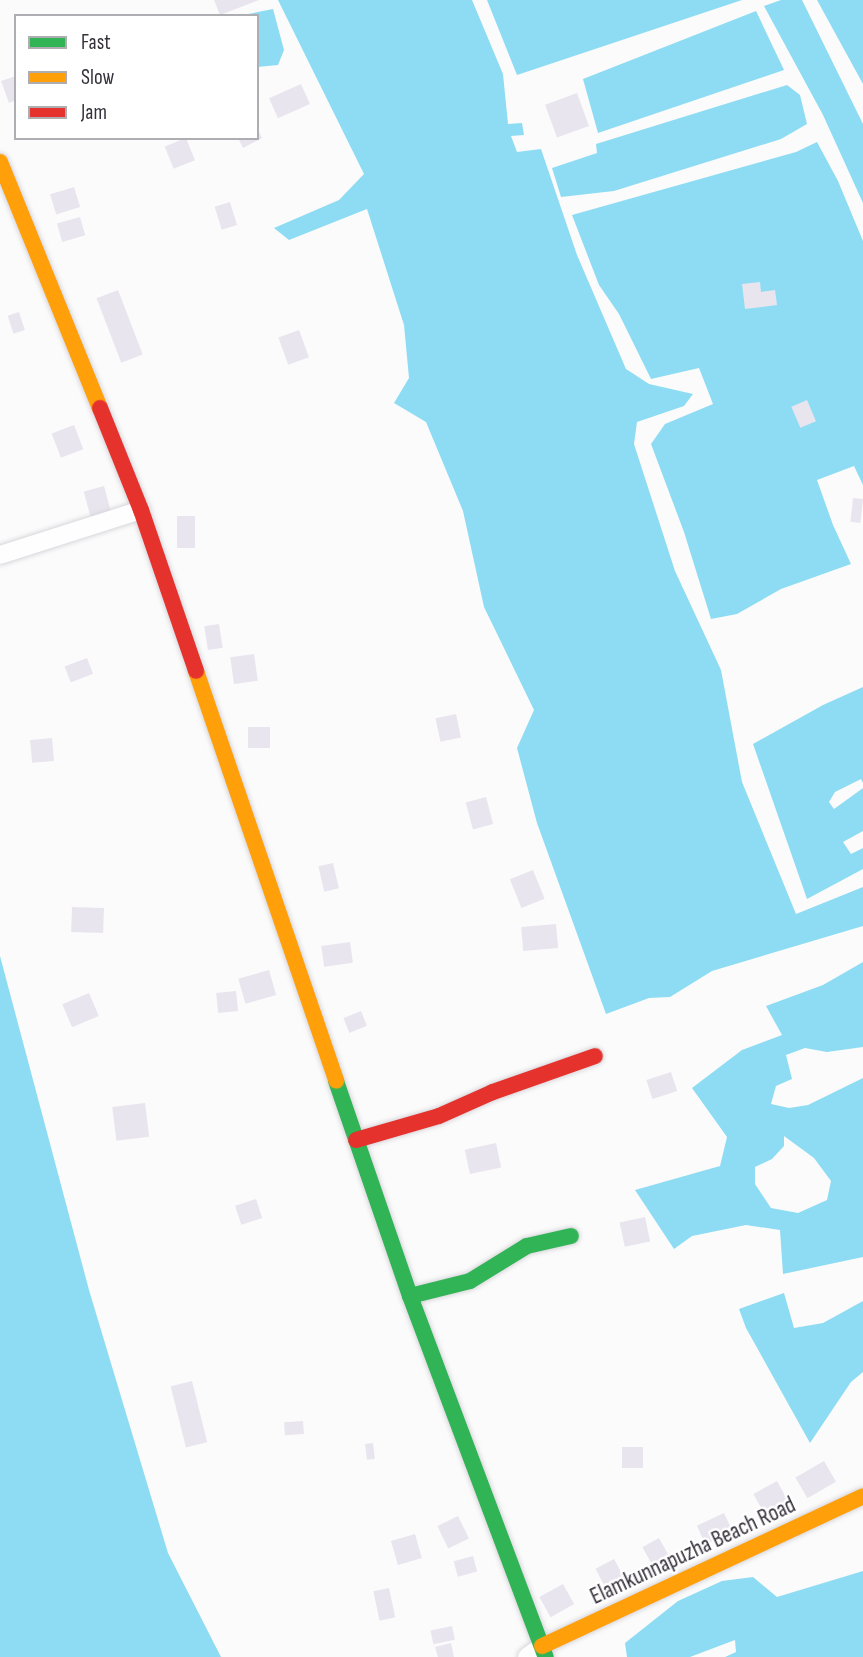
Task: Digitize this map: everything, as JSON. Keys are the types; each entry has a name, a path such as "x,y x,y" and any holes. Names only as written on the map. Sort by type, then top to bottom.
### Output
{"main road":[{"path":"0,162 141,510 410,1296 544,1652"},
{"path":"356,1140 439,1116 493,1091 595,1056"},
{"path":"410,1296 470,1281 527,1246 571,1236"},
{"name":"Elamkunnapuzha Beach Road","path":"544,1652 863,1496"}],"street":[{"path":"0,555 141,510"},
{"path":"527,1657 544,1652"}],"water":[{"path":"278,0 472,0 503,74 508,124 522,123 524,135 511,136 517,152 541,149 577,255 626,369 649,384 693,394 684,406 637,422 634,444 675,571 721,670 742,782 796,914 863,887 863,926 712,971 670,997 649,998 606,1014 537,823 517,748 534,710 484,607 463,511 426,422 394,403 409,378 404,325 367,209 289,240 274,228 339,200 364,174"},
{"path":"487,0 742,0 517,75"},
{"path":"781,0 802,0 863,124 863,203 823,115 764,6"},
{"path":"817,0 863,0 863,84"},
{"path":"273,9 284,50 278,65 259,67 259,14 248,14"},
{"path":"756,11 784,70 598,133 583,79"},
{"path":"787,85 800,95 807,124 781,139 614,191 561,197 552,168 597,153 596,144"},
{"path":"817,142 838,181 863,241 863,485 854,466 817,480 851,564 781,589 737,614 711,619 684,532 651,444 665,424 713,404 699,368 651,379 619,314 599,285 572,215 796,152"},
{"path":"863,687 863,783 861,779 835,792 829,802 834,809 863,788 863,831 843,842 851,854 863,848 863,869 807,899 753,744 823,705"},
{"path":"0,956 89,1290 168,1553 221,1657 0,1657"},
{"path":"863,962 863,1047 827,1052 805,1048 786,1055 792,1079 776,1086 771,1104 789,1108 808,1105 863,1078 863,1257 783,1274 780,1230 746,1225 692,1236 674,1249 635,1190 720,1166 727,1137 692,1088 742,1050 782,1035 766,1006 823,985","holes":["784,1136 814,1158 831,1181 827,1200 798,1213 771,1208 755,1184 755,1167 772,1159 784,1146"]},
{"path":"784,1293 794,1328 823,1323 863,1301 863,1372 851,1382 810,1443 746,1328 739,1309"},
{"path":"863,1571 863,1657 725,1657 736,1652 735,1640 690,1657 627,1657 625,1643 678,1601 722,1581 753,1577 777,1597"}],"building":[{"path":"214,0 259,0 223,14 220,14"},
{"path":"14,77 14,101 9,103 1,81"},
{"path":"301,84 310,104 278,118 269,98"},
{"path":"577,93 589,126 557,138 545,105"},
{"path":"187,140 195,160 174,169 165,147"},
{"path":"239,140 258,140 243,148"},
{"path":"74,187 80,207 56,214 50,194"},
{"path":"230,202 237,225 222,230 215,207"},
{"path":"80,217 85,235 62,242 57,224"},
{"path":"760,282 761,292 775,290 777,305 745,309 742,284"},
{"path":"118,290 143,354 121,363 97,298"},
{"path":"19,312 25,330 13,334 8,316"},
{"path":"299,330 309,357 288,365 278,338"},
{"path":"807,400 816,421 800,428 791,407"},
{"path":"74,425 83,449 61,458 52,434"},
{"path":"104,486 112,515 91,520 84,491"},
{"path":"853,498 863,499 860,523 850,522"},
{"path":"177,516 195,516 195,548 177,548"},
{"path":"219,624 223,648 208,650 204,626"},
{"path":"254,654 258,681 234,684 230,657"},
{"path":"87,658 93,674 71,682 65,667"},
{"path":"456,714 461,737 440,742 435,718"},
{"path":"248,727 270,727 270,748 248,748"},
{"path":"52,738 54,761 32,763 30,740"},
{"path":"486,797 493,824 473,829 466,802"},
{"path":"333,863 339,888 324,892 318,866"},
{"path":"533,870 545,899 521,908 510,879"},
{"path":"72,907 104,908 103,933 71,932"},
{"path":"556,924 558,948 523,951 521,927"},
{"path":"350,942 353,963 324,967 321,946"},
{"path":"269,970 276,995 245,1004 238,979"},
{"path":"236,991 238,1011 218,1013 216,993"},
{"path":"89,993 99,1016 72,1027 62,1004"},
{"path":"361,1011 367,1026 349,1033 343,1018"},
{"path":"671,1072 677,1091 652,1099 646,1080"},
{"path":"145,1103 149,1137 116,1141 112,1107"},
{"path":"496,1143 501,1167 470,1174 465,1150"},
{"path":"256,1199 262,1218 241,1225 235,1206"},
{"path":"645,1217 650,1241 625,1247 620,1222"},
{"path":"192,1381 207,1442 186,1447 171,1386"},
{"path":"303,1421 304,1434 285,1435 284,1422"},
{"path":"373,1443 375,1459 367,1460 365,1444"},
{"path":"622,1447 643,1447 643,1468 622,1468"},
{"path":"824,1461 836,1482 807,1498 795,1478"},
{"path":"777,1481 790,1504 766,1517 753,1494"},
{"path":"724,1513 733,1532 706,1545 697,1526"},
{"path":"458,1516 469,1538 448,1549 437,1526"},
{"path":"415,1534 422,1558 398,1565 391,1541"},
{"path":"659,1538 669,1556 653,1566 642,1547"},
{"path":"473,1556 477,1571 458,1577 454,1561"},
{"path":"614,1559 627,1583 608,1593 595,1569"},
{"path":"563,1584 574,1604 551,1617 539,1597"},
{"path":"389,1588 395,1617 380,1621 373,1591"},
{"path":"452,1626 455,1640 433,1644 430,1631"},
{"path":"451,1643 454,1657 438,1657 435,1647"}],"traffic: fast":[{"path":"336,1081 410,1296 546,1657"},
{"path":"410,1296 470,1281 527,1246 571,1236"}],"traffic: slow":[{"path":"0,162 100,408"},
{"path":"196,671 336,1081"},
{"path":"542,1646 863,1496"}],"traffic: jam":[{"path":"100,408 141,510 196,671"},
{"path":"356,1140 439,1116 493,1092 595,1056"}]}
